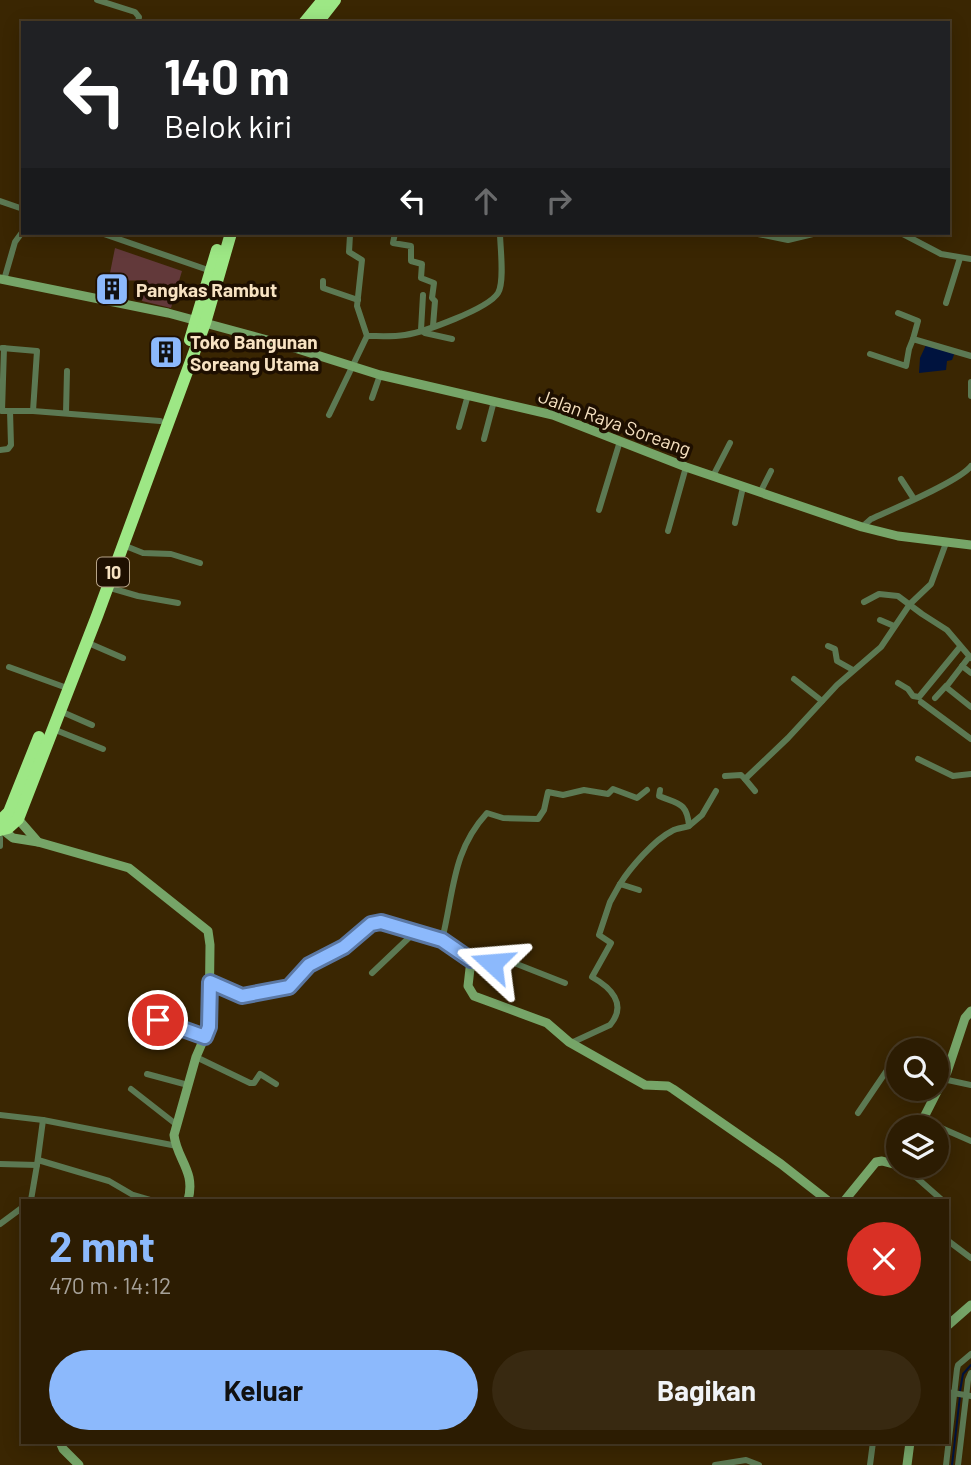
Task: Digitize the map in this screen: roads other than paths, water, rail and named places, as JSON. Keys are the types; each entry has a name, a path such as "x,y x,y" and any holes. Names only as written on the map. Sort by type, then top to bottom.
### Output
{"highway":[{"path":"306,21 323,0"},
{"path":"319,21 335,0"},
{"name":"10","path":"5,825 51,729 63,687 86,642 160,421 201,322 221,235"},
{"name":"10","path":"5,825 123,545 230,235"}],"street":[{"path":"97,0 135,12 138,21"},
{"path":"0,201 21,208"},
{"path":"2,280 15,242 21,234"},
{"path":"107,235 211,271"},
{"path":"329,415 367,335 360,319 358,300 362,261 349,252 350,237 348,235"},
{"path":"395,235 393,243 411,246 411,261 422,264 421,278 434,283 433,326"},
{"path":"367,335 405,335 465,315 496,295 501,285 500,235"},
{"path":"767,235 788,240 809,235"},
{"path":"905,235 933,251 971,259"},
{"path":"946,303 960,258"},
{"name":"Jalan Raya Soreang","path":"2,280 117,301 282,344 380,375 554,415 686,467 862,527 898,536 971,545"},
{"path":"323,282 323,288 358,300"},
{"path":"421,330 423,295"},
{"path":"870,354 905,366 908,364 908,353 918,321 898,313"},
{"path":"421,330 452,339"},
{"path":"913,339 971,355"},
{"path":"0,450 8,449 11,444 10,419 3,413 2,348 37,347 33,411"},
{"path":"66,413 67,371"},
{"path":"372,398 380,375"},
{"path":"971,382 971,396"},
{"path":"459,427 468,395"},
{"path":"484,439 494,401"},
{"path":"3,413 33,411 160,421"},
{"path":"599,510 621,441"},
{"path":"713,476 730,443"},
{"path":"862,527 871,519 954,480 971,466"},
{"path":"668,531 686,467"},
{"path":"760,493 771,471"},
{"path":"901,479 914,499"},
{"path":"735,523 743,487"},
{"path":"745,779 853,670 881,647 910,604 931,584 946,543"},
{"path":"123,545 145,554 173,555 200,564"},
{"path":"107,580 138,596 178,604"},
{"path":"864,602 887,593 898,596 947,630 970,655 935,698"},
{"path":"880,620 894,626"},
{"path":"86,642 122,658"},
{"path":"828,646 835,649 838,662 853,670"},
{"path":"898,683 918,698 960,647"},
{"path":"962,666 971,673"},
{"path":"9,667 63,687"},
{"path":"793,679 822,701"},
{"path":"946,686 970,705"},
{"path":"920,702 971,739"},
{"path":"58,710 92,725"},
{"path":"51,729 103,749"},
{"path":"918,759 953,776 971,774"},
{"path":"725,776 741,775 755,790"},
{"path":"442,940 463,844 487,813 503,818 538,819 542,815 549,792 564,795 584,790 608,794 613,789 637,798 647,790"},
{"path":"660,790 660,797 681,804 689,826"},
{"path":"592,976 611,943 599,935 610,902 620,884 631,868 659,841 672,831 689,826 702,815 716,791"},
{"path":"5,825 38,842"},
{"path":"5,825 10,837 38,842 129,868 208,931 209,1019 174,1135 187,1168 191,1190 188,1199"},
{"path":"0,846 5,825"},
{"path":"620,884 639,890"},
{"path":"210,982 242,996 292,986 309,965 344,947 373,923 381,922 442,940 471,960 492,963 509,961 565,983"},
{"path":"372,973 415,932"},
{"path":"471,960 468,986 474,996 547,1023 571,1043 645,1085 668,1086 761,1150 826,1199"},
{"path":"571,1043 610,1025 615,1017 617,1003 610,988 582,973"},
{"path":"949,1064 965,1018 971,1011"},
{"path":"147,1020 160,1021 205,1037"},
{"path":"196,1057 251,1083 260,1074 276,1084"},
{"path":"858,1113 886,1071"},
{"path":"147,1074 188,1085"},
{"path":"949,1077 971,1085"},
{"path":"131,1089 177,1125"},
{"path":"0,1115 43,1120 177,1146"},
{"path":"31,1199 43,1120"},
{"path":"949,1133 971,1140"},
{"path":"847,1199 876,1162 886,1162"},
{"path":"0,1164 37,1163 109,1181 133,1195 147,1199"},
{"path":"917,1178 941,1199"},
{"path":"0,1224 21,1208"},
{"path":"949,1240 971,1258"},
{"path":"949,1324 971,1305"},
{"path":"958,1465 958,1365 971,1354"},
{"path":"946,1465 960,1394 971,1373"},
{"path":"61,1444 79,1465"},
{"path":"870,1465 873,1444"},
{"path":"907,1465 910,1444"},
{"path":"715,1465 746,1460 759,1465"}],"water":[{"path":"926,345 955,352 952,360 947,361 946,370 919,373 920,358"}],"waterway":[{"path":"960,1391 963,1374 971,1365"},
{"path":"952,1465 960,1396"}],"place":[{"name":"Pangkas Rambut","path":"112,289"},
{"name":"Toko Bangunan Soreang Utama","path":"166,352"}]}
